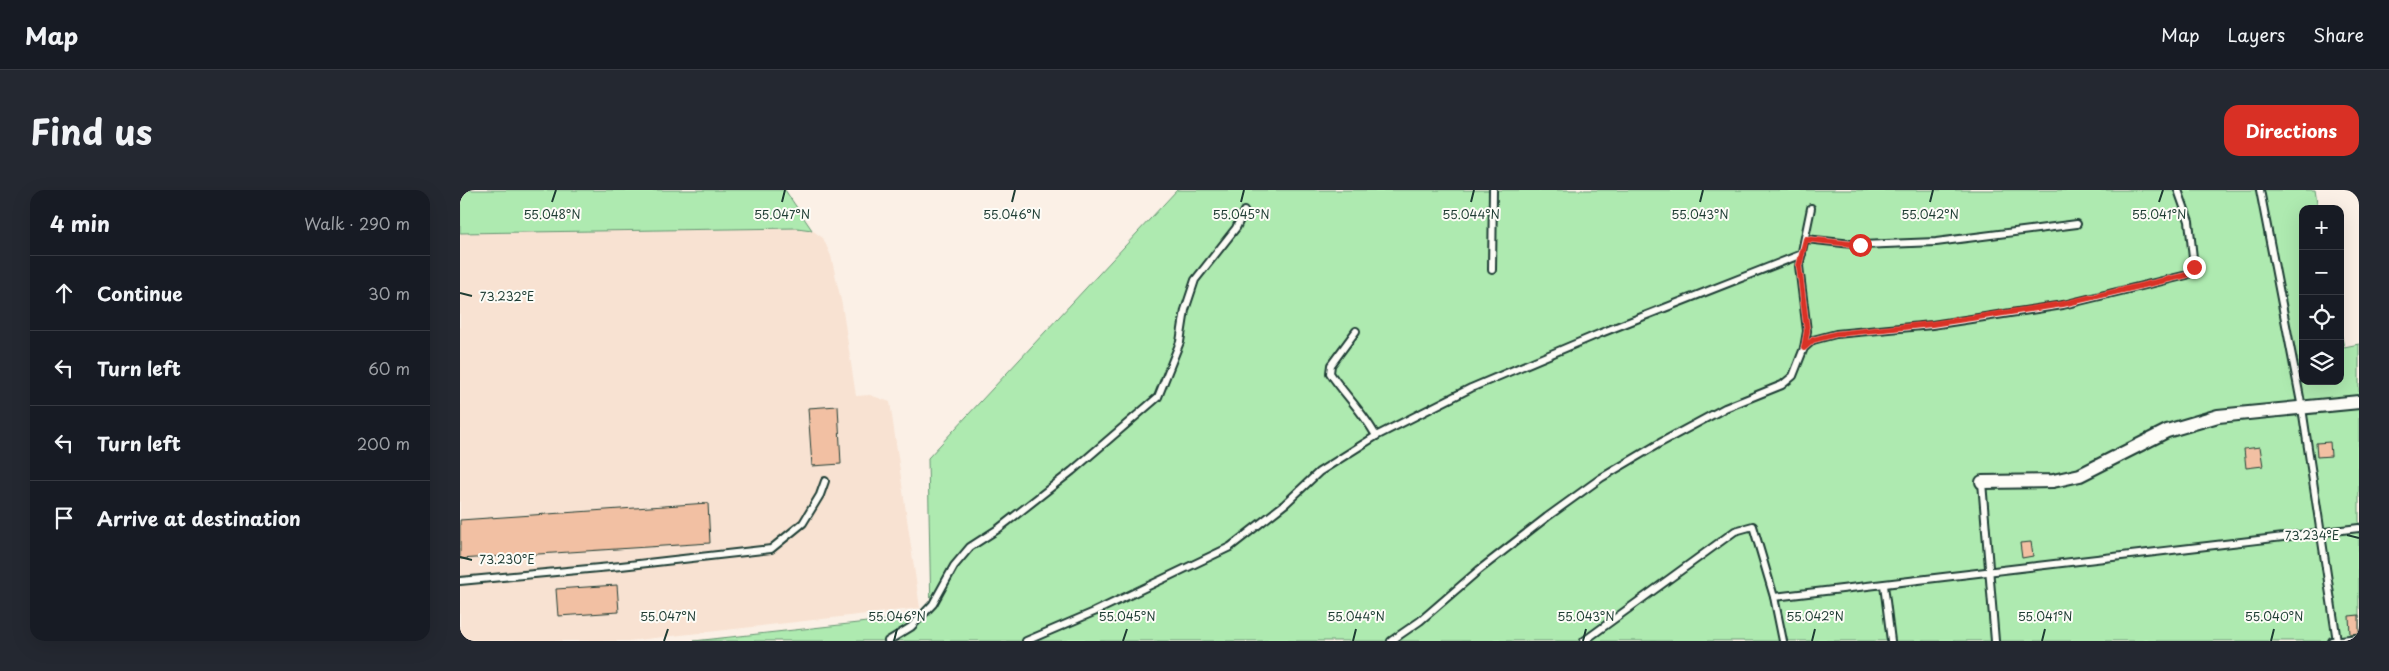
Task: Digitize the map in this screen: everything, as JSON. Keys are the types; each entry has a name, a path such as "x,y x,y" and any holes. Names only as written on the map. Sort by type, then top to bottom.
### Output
{"street":[{"path":"1982,482 2053,481 2080,476 2131,448 2176,428 2218,416 2359,402"}],"lane":[{"path":"1492,270 1493,190"},
{"path":"1804,348 1813,340 1836,334 1932,324 2063,304 2187,275 2194,267 2189,221 2178,190"},
{"path":"2260,190 2302,408 2337,641"},
{"path":"1390,641 1420,621 1479,570 1600,478 1660,442 1725,408 1782,384 1793,376 1804,348 1807,331 1799,274 1812,208"},
{"path":"888,641 911,627 933,604 954,566 970,547 998,529 1072,471 1158,397 1180,342 1185,310 1195,280 1236,228 1244,211"},
{"path":"1806,239 1860,245 1936,242 2077,224"},
{"path":"1026,641 1094,612 1230,547 1285,504 1319,472 1376,436 1471,388 1609,329 1802,254"},
{"path":"1356,332 1331,365 1330,373 1344,394 1370,424 1376,436"},
{"path":"460,581 621,566 771,549 804,523 820,495 825,481"},
{"path":"1982,482 1995,641"},
{"path":"1584,641 1736,531 1753,526 1774,597 1784,641"},
{"path":"1774,597 1884,585 1930,577 1989,572 2359,528"},
{"path":"1884,585 1890,641"},
{"path":"2332,641 2359,638"}],"shaded area":[{"path":"797,228 812,230 823,238 831,256 842,305 856,396 870,395 890,402 920,608 628,641 460,641 460,233"}],"green space":[{"path":"460,190 785,190 812,230 797,228 460,233"},
{"path":"1177,190 2315,190 2317,205 2299,205 2299,385 2344,385 2344,347 2359,344 2359,641 694,641 931,615 928,458"}],"building":[{"path":"838,406 841,464 812,466 808,408"},
{"path":"2330,442 2331,456 2317,457 2316,443"},
{"path":"2260,447 2263,466 2246,468 2244,449"},
{"path":"708,503 710,543 460,559 460,520"},
{"path":"2031,542 2033,556 2022,558 2020,543"},
{"path":"617,585 619,612 558,616 556,589"},
{"path":"2359,615 2359,633 2350,634 2349,616"}],"route":[{"path":"1860,245 1806,239 1799,266 1807,331 1804,348 1813,340 1836,334 1932,324 2063,304 2187,275 2194,267"}]}
